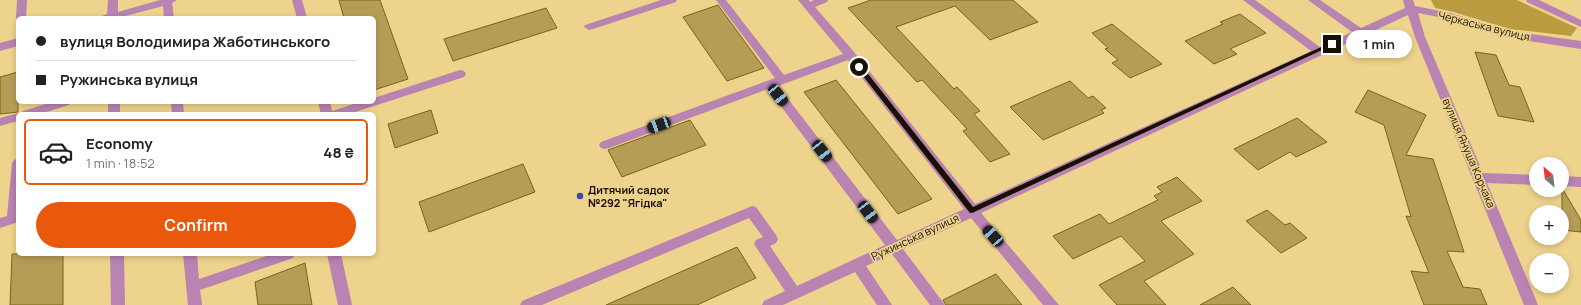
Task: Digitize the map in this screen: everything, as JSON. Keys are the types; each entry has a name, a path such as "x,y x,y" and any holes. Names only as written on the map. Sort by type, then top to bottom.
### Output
{"street":[{"path":"21,16 22,0"},
{"path":"110,16 113,0"},
{"path":"113,16 169,0 169,16"},
{"path":"297,0 301,16"},
{"path":"590,27 672,0"},
{"path":"721,0 776,82 894,247 938,305"},
{"path":"806,3 823,0"},
{"path":"1248,0 1318,51"},
{"path":"1313,0 1360,32"},
{"path":"1531,0 1581,24"},
{"path":"806,3 850,55 972,211 1052,305"},
{"name":"Ружинська вулиця","path":"769,305 1360,32 1410,4"},
{"name":"Черкаська вулиця","path":"1410,4 1509,34 1581,45"},
{"name":"вулиця Януша Корчака","path":"1410,4 1420,37 1531,305"},
{"path":"0,47 16,43"},
{"path":"605,145 850,55"},
{"path":"376,101 460,74"},
{"path":"33,112 59,104"},
{"path":"342,112 367,104"},
{"path":"0,122 16,118"},
{"path":"1479,178 1529,180"},
{"path":"1569,181 1581,182"},
{"path":"0,223 15,217 16,199"},
{"path":"527,305 752,211 771,239 761,244 794,294"},
{"path":"117,256 118,305"},
{"path":"190,256 195,305"},
{"path":"193,287 282,256"},
{"path":"334,256 345,305"},
{"path":"857,264 885,305"}],"shaded area":[{"path":"1431,0 1517,0 1577,28 1571,36 1510,29 1435,8"}],"building":[{"path":"339,0 380,0 408,79 376,89 376,16 343,16"},
{"path":"871,0 1013,0 1038,22 990,40 955,6 896,27 954,89 957,87 980,111 974,114 1010,154 990,162 963,131 967,129 922,80 917,82 848,8"},
{"path":"718,5 764,68 727,81 683,17"},
{"path":"546,8 557,28 453,61 444,39"},
{"path":"1240,14 1266,33 1230,49 1237,54 1214,64 1185,41 1223,24 1220,22"},
{"path":"1112,24 1162,64 1130,78 1112,63 1118,60 1105,49 1108,48 1092,33"},
{"path":"1475,52 1496,55 1509,85 1520,87 1534,122 1498,116"},
{"path":"16,73 16,104 18,104 18,112 0,114 0,77"},
{"path":"836,80 932,199 898,214 804,92"},
{"path":"1070,81 1088,98 1093,96 1106,108 1101,110 1104,113 1043,140 1010,107"},
{"path":"1368,90 1426,115 1406,155 1433,159 1464,252 1447,251 1463,287 1480,289 1487,305 1424,305 1411,271 1429,273 1406,216 1411,217 1384,125 1355,112"},
{"path":"431,110 438,133 395,148 388,124"},
{"path":"1297,118 1327,142 1296,157 1290,152 1258,170 1234,149"},
{"path":"690,120 706,145 622,177 608,150"},
{"path":"523,164 535,192 429,232 419,202"},
{"path":"1177,177 1202,201 1161,221 1194,254 1144,281 1166,305 1117,305 1099,285 1145,261 1121,236 1073,259 1053,236 1100,214 1109,224 1158,200 1154,196 1162,192 1157,187"},
{"path":"1562,197 1567,197 1581,220 1581,232 1569,231 1569,205 1562,205"},
{"path":"1267,210 1285,225 1290,223 1307,238 1281,253 1246,221"},
{"path":"737,247 756,278 697,305 606,305"},
{"path":"12,254 16,254 16,256 63,256 63,305 10,305"},
{"path":"305,263 312,305 258,305 255,282"},
{"path":"996,274 1022,305 946,305 943,300"},
{"path":"1233,287 1251,305 1200,305"}],"place":[{"name":"Дитячий садок №292 \"Ягідка\"","path":"580,196"}],"route":[{"path":"859,67 972,211 1332,44"}]}
